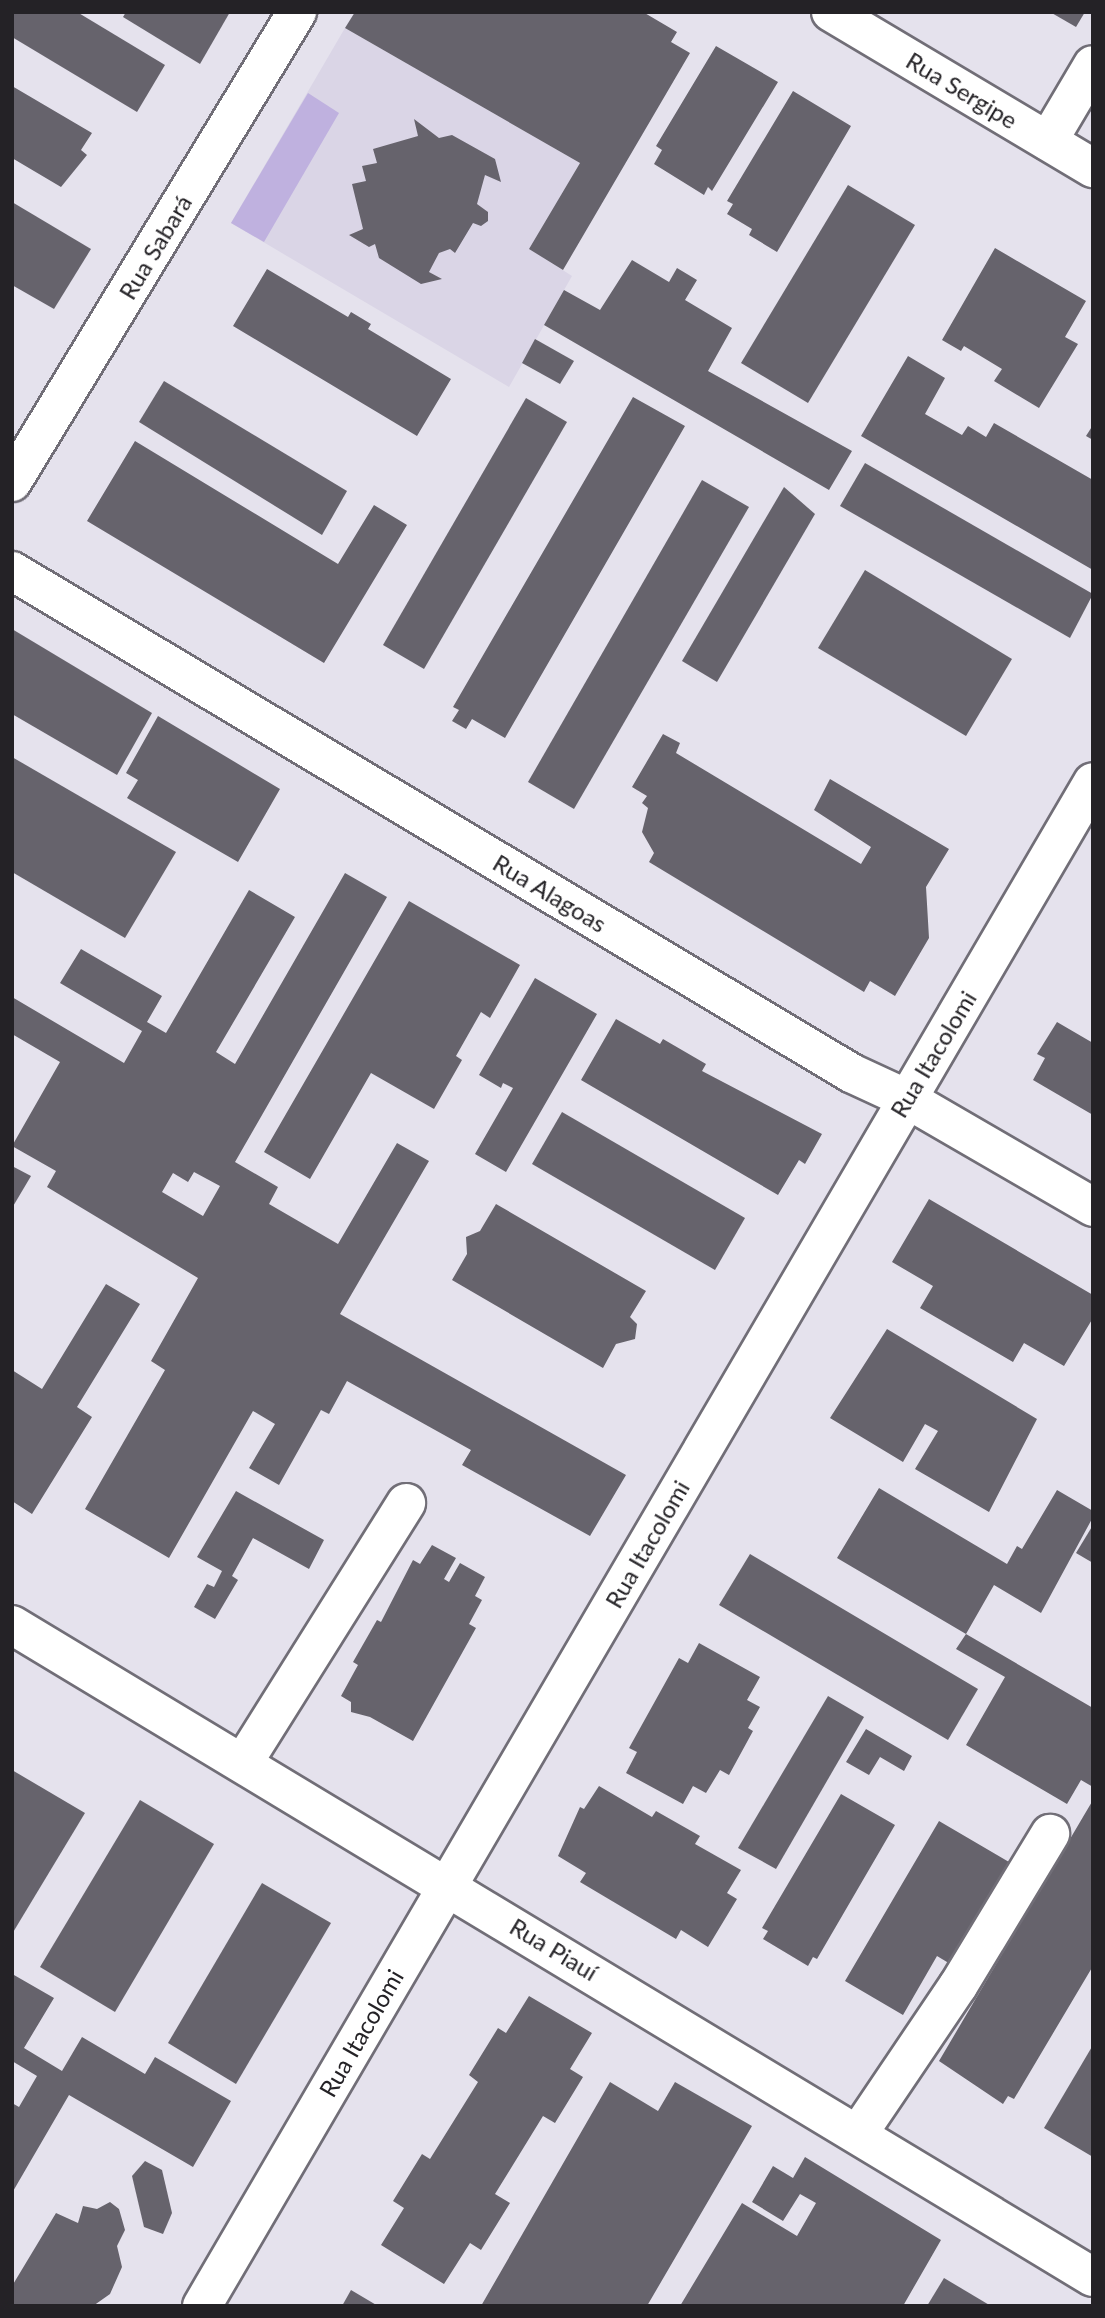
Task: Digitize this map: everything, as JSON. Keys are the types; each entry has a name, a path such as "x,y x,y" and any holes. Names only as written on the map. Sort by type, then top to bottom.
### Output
{"street":[{"name":"Rua Sabará","path":"12,482 298,12"},
{"name":"Rua Sergipe","path":"831,12 1093,168"},
{"path":"1048,141 1093,65"},
{"name":"Rua Alagoas","path":"12,571 851,1073 907,1099 1093,1207"},
{"name":"Rua Itacolomi","path":"202,2306 1093,782"},
{"path":"243,1763 406,1503"},
{"name":"Rua Piauí","path":"12,1625 448,1884 1093,2277"},
{"path":"858,2134 958,1986 1050,1834"}],"shaded area":[{"path":"345,28 580,163 530,249 572,276 509,387 231,223"},
{"path":"308,93 339,113 264,242 231,223"}],"building":[{"path":"12,12 77,12 165,65 137,112 12,37"},
{"path":"126,12 230,12 200,64 123,17"},
{"path":"355,12 643,12 677,32 671,42 690,53 563,270 529,249 580,163 345,28"},
{"path":"1050,12 1085,12 1076,27"},
{"path":"716,46 778,82 712,191 708,187 704,195 654,164 662,150 656,146"},
{"path":"12,86 92,133 81,150 87,155 61,187 12,158"},
{"path":"793,91 851,126 777,252 749,235 752,229 727,214 733,204 727,201"},
{"path":"414,119 439,138 452,135 495,159 501,182 485,175 477,204 488,212 488,221 481,226 473,223 455,253 450,249 439,253 429,272 442,279 421,284 379,258 375,244 369,247 349,235 363,229 352,184 366,181 362,166 377,163 373,149 418,136"},
{"path":"848,185 915,225 808,403 741,363"},
{"path":"12,202 91,249 54,309 12,285"},
{"path":"995,248 1086,301 1065,337 1078,344 1039,408 994,381 1002,369 964,346 961,351 942,340"},
{"path":"632,260 669,282 677,268 697,280 685,300 732,328 708,371 852,451 829,490 544,325 564,290 600,310"},
{"path":"267,269 348,317 351,312 371,324 368,329 451,379 417,436 233,326"},
{"path":"535,339 574,361 560,384 522,363"},
{"path":"908,356 945,378 925,414 962,435 968,426 986,437 994,423 1093,480 1093,570 861,436"},
{"path":"164,381 347,491 322,535 139,422"},
{"path":"633,397 685,426 505,738 472,719 466,729 452,721 459,710 453,707"},
{"path":"526,398 567,422 424,669 383,645"},
{"path":"1093,425 1093,440 1086,436"},
{"path":"135,441 338,564 374,505 407,525 324,663 87,521"},
{"path":"865,463 1093,594 1070,638 840,506"},
{"path":"702,480 749,507 574,809 528,782"},
{"path":"784,487 815,514 717,682 682,661"},
{"path":"865,570 1012,659 966,736 818,648"},
{"path":"12,629 152,713 117,775 12,714"},
{"path":"158,716 280,789 238,862 127,798 138,780 126,773"},
{"path":"663,734 680,743 676,753 861,864 871,847 814,810 830,779 949,849 926,887 929,938 895,996 870,981 864,992 649,862 654,853 642,832 648,808 642,803 647,796 632,787"},
{"path":"12,757 176,852 125,938 12,872"},
{"path":"345,873 387,897 235,1162 278,1187 269,1204 338,1244 397,1143 429,1161 340,1314 626,1475 590,1536 462,1465 471,1450 347,1381 329,1414 321,1410 279,1485 249,1468 275,1424 253,1411 169,1558 85,1509 165,1370 151,1361 198,1278 47,1187 56,1171 12,1146 60,1062 12,1034 12,997 124,1063 142,1031 60,983 81,949 162,996 147,1022 166,1033 249,890 295,917 216,1052 235,1064","holes":["194,1172 220,1186 203,1216 162,1192 173,1173 188,1182"]},
{"path":"409,901 520,965 490,1018 481,1012 456,1056 462,1060 434,1109 371,1073 310,1179 264,1152"},
{"path":"535,978 597,1014 506,1172 475,1154 513,1088 503,1083 501,1088 479,1075"},
{"path":"616,1019 660,1044 663,1039 706,1064 702,1071 822,1134 805,1164 799,1160 778,1195 581,1080"},
{"path":"1057,1022 1093,1043 1093,1115 1033,1080 1045,1058 1037,1054"},
{"path":"562,1112 745,1218 715,1270 532,1164"},
{"path":"12,1166 31,1176 12,1208"},
{"path":"929,1199 1093,1295 1093,1318 1064,1366 1024,1343 1013,1362 920,1308 933,1286 892,1262"},
{"path":"496,1204 646,1291 630,1317 637,1324 635,1339 616,1344 603,1368 452,1280 467,1254 466,1237 480,1231"},
{"path":"106,1284 140,1304 77,1407 92,1417 32,1514 12,1501 12,1370 42,1389"},
{"path":"887,1329 1037,1419 989,1512 915,1469 938,1431 925,1424 903,1462 830,1418"},
{"path":"879,1488 1007,1564 1017,1546 1022,1549 1057,1490 1093,1511 1093,1517 1041,1613 994,1585 966,1634 837,1558"},
{"path":"236,1491 324,1540 309,1569 253,1538 232,1576 238,1580 215,1619 194,1607 207,1584 214,1587 222,1571 197,1557"},
{"path":"1093,1525 1093,1563 1076,1553"},
{"path":"432,1545 456,1558 444,1579 449,1582 460,1563 485,1577 475,1596 482,1600 469,1624 476,1628 413,1741 370,1717 351,1712 351,1702 341,1696 358,1665 353,1662 377,1620 381,1622 413,1560 420,1564"},
{"path":"750,1554 978,1689 948,1740 719,1605"},
{"path":"966,1634 1093,1708 1093,1787 1081,1780 1067,1804 966,1745 1005,1677 956,1649"},
{"path":"699,1643 760,1677 747,1700 760,1707 748,1728 753,1731 729,1775 720,1770 706,1793 693,1786 683,1804 626,1773 637,1752 629,1748 679,1658 688,1663"},
{"path":"828,1696 864,1717 776,1869 738,1848"},
{"path":"866,1729 912,1756 904,1771 880,1757 869,1775 846,1762"},
{"path":"12,1770 85,1813 12,1934"},
{"path":"599,1786 652,1817 656,1811 700,1836 695,1844 741,1870 727,1893 737,1899 708,1947 681,1930 676,1939 580,1882 586,1873 558,1856 580,1807 584,1809"},
{"path":"841,1794 895,1825 817,1959 813,1957 808,1966 763,1939 768,1931 762,1928"},
{"path":"140,1800 214,1844 115,2012 40,1967"},
{"path":"1093,1800 1093,1966 1014,2099 1008,2096 1003,2104 939,2061"},
{"path":"939,1821 1009,1862 979,1914 987,1918 957,1968 937,1956 903,2015 845,1981"},
{"path":"262,1883 331,1923 236,2084 168,2043"},
{"path":"14,1975 54,1998 24,2048 62,2071 82,2037 145,2074 155,2057 231,2101 193,2167 69,2095 12,2193 12,2103 19,2107 37,2076 12,2061"},
{"path":"529,1996 592,2033 570,2069 583,2077 555,2123 543,2116 495,2194 510,2203 481,2250 470,2243 444,2284 381,2245 404,2208 393,2201 422,2154 430,2159 478,2082 469,2075 498,2028 506,2033"},
{"path":"1093,2045 1093,2157 1044,2128"},
{"path":"610,2082 658,2111 675,2082 752,2126 647,2306 481,2306"},
{"path":"805,2157 941,2240 903,2306 680,2306 742,2203 797,2236 816,2203 800,2194 783,2221 752,2202 773,2166 793,2178"},
{"path":"145,2161 162,2170 172,2213 163,2234 144,2227 132,2176"},
{"path":"110,2202 119,2209 125,2230 117,2246 122,2267 110,2294 93,2306 12,2306 12,2286 56,2213 78,2223 83,2206 97,2209"},
{"path":"944,2278 991,2306 927,2306"},
{"path":"351,2290 378,2306 342,2306"}]}
